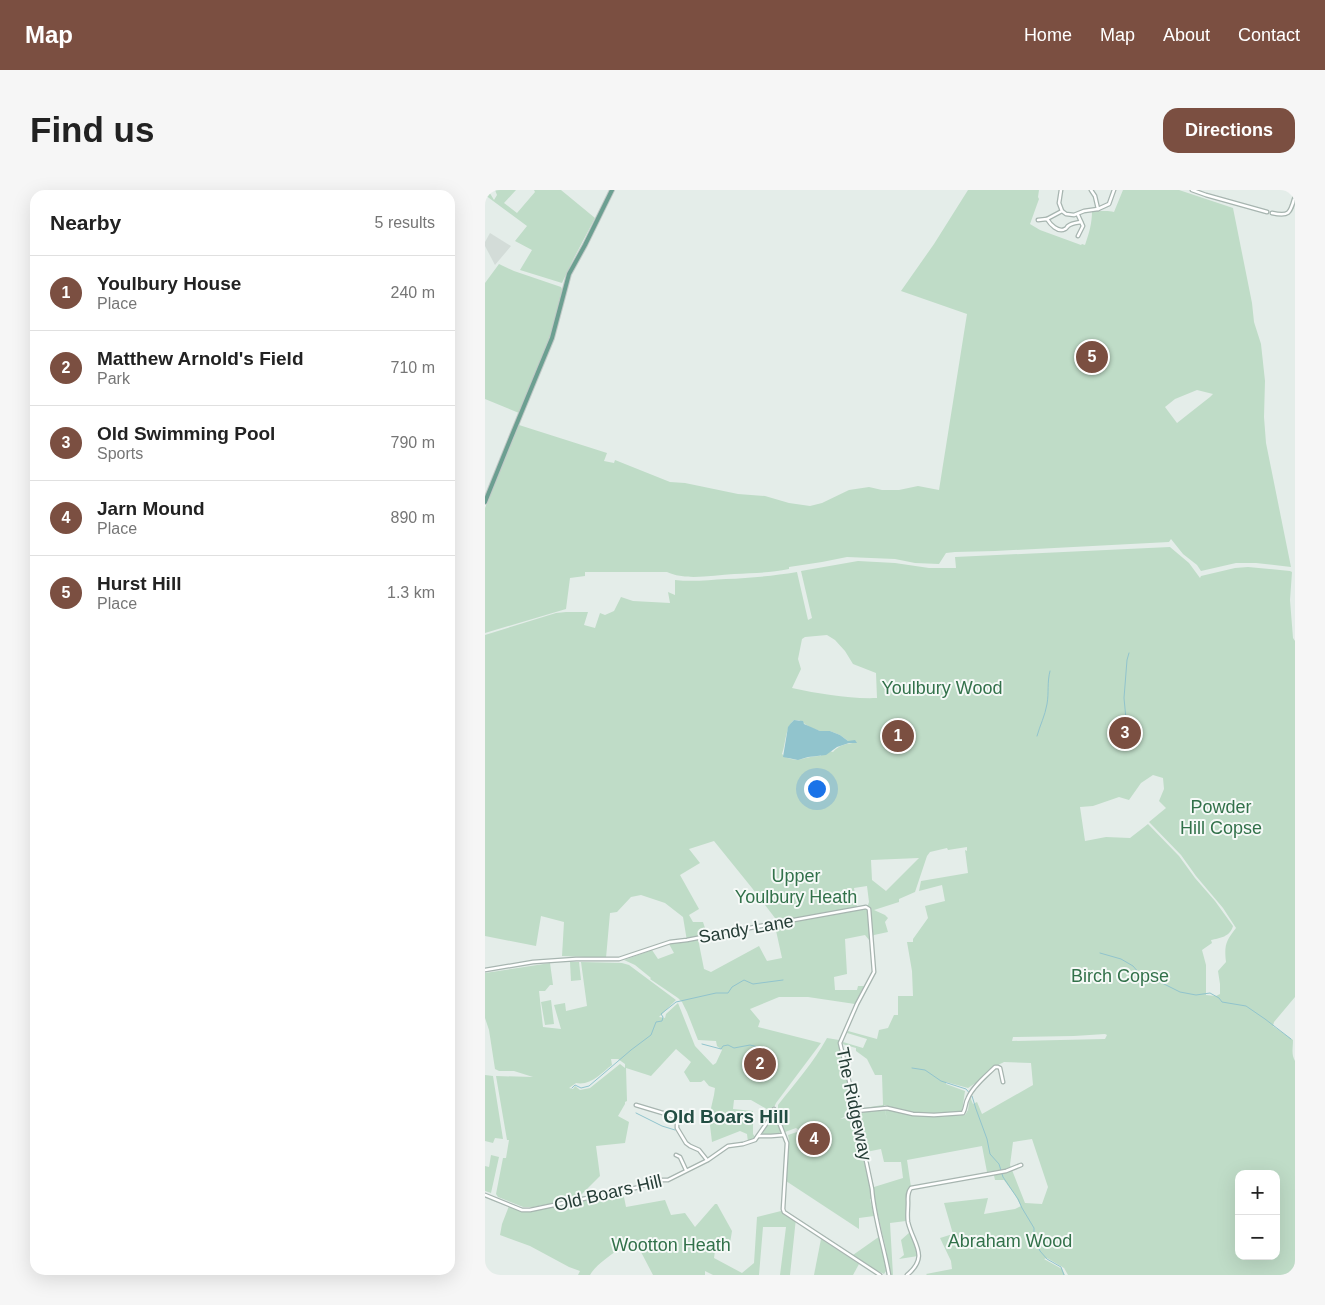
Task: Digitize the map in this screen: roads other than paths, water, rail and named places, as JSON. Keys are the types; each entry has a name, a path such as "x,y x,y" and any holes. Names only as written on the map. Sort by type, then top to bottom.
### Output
{"main road":[{"path":"485,502 552,338 569,274 612,190"}],"street":[{"path":"1061,190 1059,203 1062,211 1069,215 1109,204 1114,190"},
{"path":"1091,190 1095,196 1096,209"},
{"path":"1192,190 1206,196 1267,212"},
{"path":"1272,213 1281,215 1289,213 1295,196"},
{"path":"1038,220 1047,219 1062,211"},
{"path":"1077,214 1083,226 1078,236"},
{"path":"1047,219 1053,226 1062,230 1065,230 1070,224 1081,222"},
{"name":"Sandy Lane","path":"485,970 532,962 576,958 619,959 670,942 867,907 869,909"},
{"name":"The Ridgeway","path":"869,909 873,972 840,1043 856,1110 889,1275"},
{"path":"856,1110 887,1108 913,1114 963,1113 967,1098 974,1087 998,1066 1001,1068 1003,1082"},
{"path":"636,1105 677,1118 677,1128 686,1143 699,1150 707,1160"},
{"path":"757,1136 774,1110 787,1143 783,1209 880,1275"},
{"name":"Old Boars Hill","path":"485,1194 522,1210 529,1210 640,1187 654,1180 668,1180 707,1160 728,1146 745,1144 755,1140 757,1136 783,1134"},
{"path":"676,1155 680,1157 686,1170"},
{"path":"907,1275 919,1261 919,1251 908,1221 907,1192 911,1188 1006,1171 1021,1165"}],"water":[{"path":"794,720 803,721 804,724 820,731 830,731 848,741 855,740 857,743 849,743 837,747 826,755 798,760 783,757 788,727"}],"waterway":[{"path":"1126,719 1124,698 1129,653"},
{"path":"1037,736 1047,704 1050,671"},
{"path":"1100,953 1121,959 1133,966 1140,974 1180,992 1196,995 1210,993 1222,1002 1246,1006 1291,1039"},
{"path":"572,1088 575,1085 581,1088 589,1086 651,1035 656,1022 662,1021 663,1017 661,1014 676,1002 716,993 728,993 732,987 744,980 753,984 783,980"},
{"path":"702,1044 721,1049 723,1046 728,1045 734,1048 750,1045 758,1047"},
{"path":"912,1068 925,1070 941,1081 966,1089 972,1096 987,1139 990,1154 999,1164 1003,1177 1034,1228 1034,1236 1040,1251 1047,1259 1061,1267 1064,1275"},
{"path":"636,1113 662,1126 675,1130"}],"place":[{"name":"Hurst Hill","path":"1092,357"},
{"name":"Old Swimming Pool","path":"1125,733"},
{"name":"Youlbury House","path":"898,736"},
{"name":"Matthew Arnold's Field","path":"760,1064"},
{"name":"Jarn Mound","path":"814,1139"}],"district":[{"name":"Old Boars Hill","path":"726,1116"}],"park label":[{"name":"Youlbury Wood","path":"942,688"},
{"name":"Powder Hill Copse","path":"1221,818"},
{"name":"Upper Youlbury Heath","path":"796,886"},
{"name":"Birch Copse","path":"1120,976"},
{"name":"Abraham Wood","path":"1010,1241"},
{"name":"Wootton Heath","path":"671,1245"}]}
